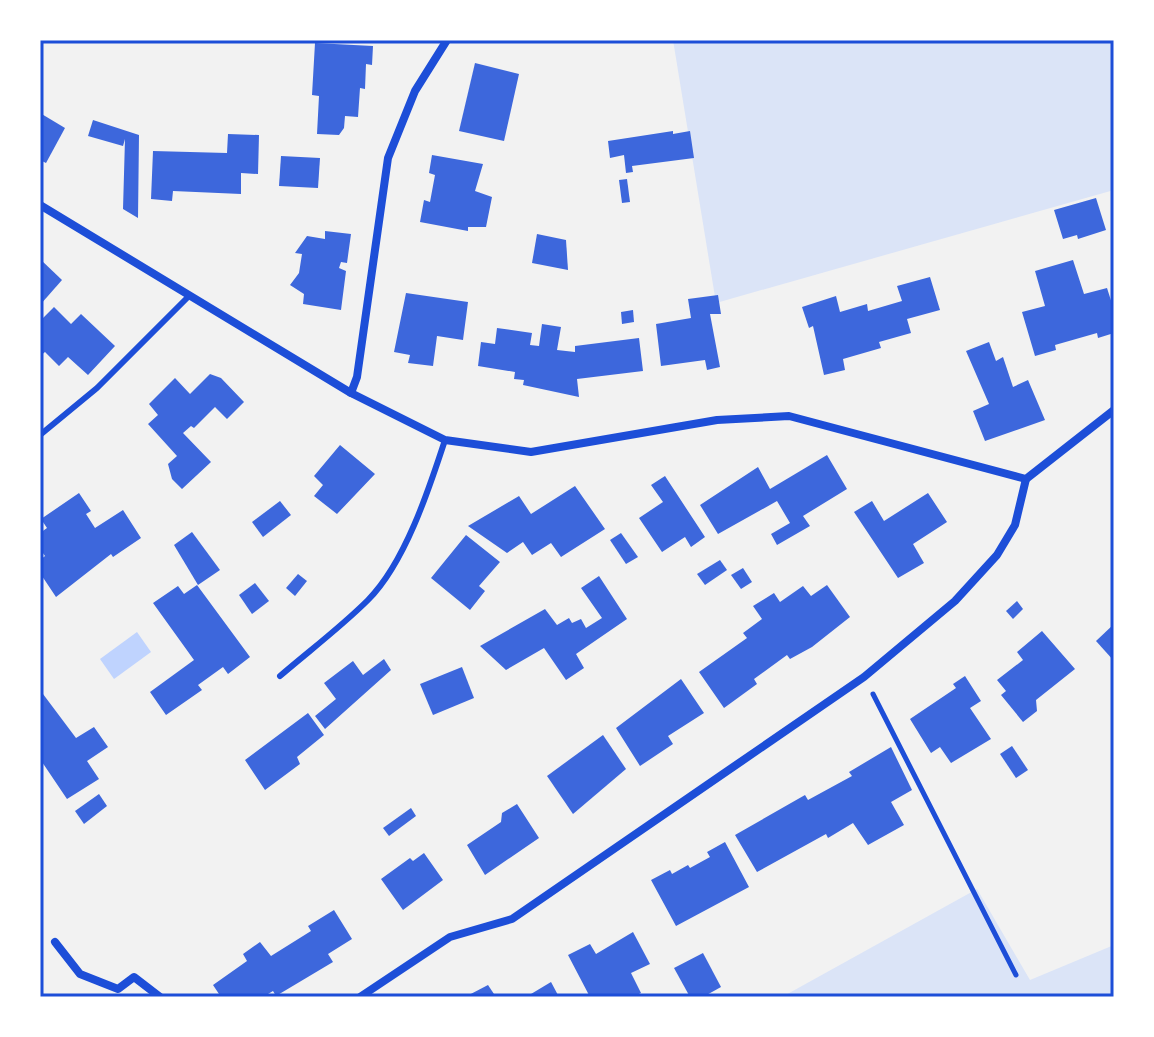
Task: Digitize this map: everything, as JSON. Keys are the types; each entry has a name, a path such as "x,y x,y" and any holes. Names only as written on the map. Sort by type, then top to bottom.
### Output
{"street":[{"path":"351,393 357,377 388,158 415,91 447,40"},
{"path":"40,205 351,393 445,440 531,452 717,420 789,416 1026,479"},
{"path":"360,997 450,937 512,919 864,677 955,601 997,555 1015,525 1026,479 1114,410"},
{"path":"55,942 80,974 118,989 134,977 160,997"}],"lane":[{"path":"40,435 97,388 189,296"},
{"path":"280,676 370,599 390,573 432,480 445,440"}],"path":[{"path":"864,677 1016,975"}],"shaded area":[{"path":"673,40 1114,40 1114,190 716,303"},
{"path":"977,889 1030,980 1114,945 1114,997 782,997"}],"water":[{"path":"137,632 151,652 114,679 100,659"}],"building":[{"path":"315,43 373,46 372,65 366,64 365,89 360,88 358,117 345,116 344,128 339,135 317,134 319,96 312,95"},
{"path":"475,63 519,74 504,141 459,131"},
{"path":"40,113 65,128 46,163 40,160"},
{"path":"93,120 139,135 138,218 123,209 125,139 123,146 88,136"},
{"path":"673,131 673,134 690,131 694,158 632,166 633,172 626,173 624,155 610,158 608,141"},
{"path":"228,134 259,135 258,174 241,173 241,194 173,191 172,201 151,199 153,151 227,153"},
{"path":"432,155 483,164 475,191 492,197 486,227 468,227 468,231 420,222 424,200 430,202 435,175 429,173"},
{"path":"281,156 320,158 318,188 279,186"},
{"path":"627,179 630,202 622,203 619,180"},
{"path":"1096,198 1106,230 1078,239 1077,235 1063,239 1054,210"},
{"path":"325,231 351,234 347,263 341,262 339,268 346,271 341,310 303,304 304,294 290,285 299,273 302,254 295,253 307,236 325,239"},
{"path":"537,234 566,240 568,270 532,263"},
{"path":"40,259 62,280 40,305"},
{"path":"1073,260 1084,294 1107,288 1114,310 1114,333 1098,338 1097,333 1055,345 1056,350 1035,356 1022,312 1045,306 1035,271"},
{"path":"930,277 940,310 907,319 911,333 879,342 881,348 843,359 845,370 824,375 813,326 809,328 802,307 836,296 840,312 867,304 868,311 902,301 897,286"},
{"path":"406,293 468,302 463,340 437,336 433,366 408,363 410,355 394,352"},
{"path":"718,295 721,314 710,314 720,367 707,370 705,360 661,366 656,324 691,318 688,299"},
{"path":"54,307 71,324 81,314 115,346 88,375 68,357 59,366 45,352 40,356 40,321"},
{"path":"633,310 634,322 622,324 621,312"},
{"path":"542,324 561,327 557,350 575,352 575,346 639,338 643,371 577,379 579,397 523,385 524,380 514,379 515,372 478,366 481,342 495,344 497,328 532,333 530,345 539,346"},
{"path":"989,342 996,361 1003,357 1013,387 1028,380 1045,420 985,441 973,411 989,404 966,351"},
{"path":"210,374 221,378 244,402 227,419 215,407 194,428 191,426 183,433 211,462 182,489 172,479 168,464 177,456 148,424 158,415 149,404 175,378 190,394"},
{"path":"340,445 375,474 337,514 314,496 323,485 314,476"},
{"path":"827,455 847,489 803,516 810,526 777,545 771,534 790,523 777,501 718,534 700,505 758,467 770,489"},
{"path":"665,476 705,537 691,547 685,537 662,552 639,518 663,502 651,485"},
{"path":"575,486 605,529 561,557 551,543 532,555 523,542 507,553 468,526 519,496 531,514"},
{"path":"79,493 91,511 86,514 95,528 123,510 141,538 113,557 111,554 56,597 40,573 40,560 45,556 40,549 40,533 47,528 41,519"},
{"path":"928,493 947,522 913,544 924,563 898,578 854,512 872,501 884,521"},
{"path":"280,501 291,515 263,537 252,522"},
{"path":"192,532 220,570 198,585 174,545"},
{"path":"621,533 638,557 626,564 610,540"},
{"path":"466,535 500,562 479,586 485,591 470,610 431,578"},
{"path":"720,560 727,570 705,585 697,574"},
{"path":"743,568 752,582 741,589 731,575"},
{"path":"298,574 307,581 295,596 286,588"},
{"path":"599,576 627,619 576,654 584,668 566,680 544,648 506,670 480,646 545,609 557,625 569,618 572,623 581,619 586,628 602,618 581,588"},
{"path":"255,583 269,601 252,614 239,595"},
{"path":"197,585 250,657 228,674 223,667 198,685 202,690 166,715 150,692 194,660 153,603 178,586 184,594"},
{"path":"827,585 850,617 812,647 790,659 787,655 754,679 757,684 724,708 699,672 747,638 743,633 762,619 753,606 774,593 780,602 803,586 811,596"},
{"path":"1017,601 1023,609 1013,619 1006,611"},
{"path":"1114,624 1114,661 1096,641"},
{"path":"1042,631 1075,669 1036,700 1037,711 1023,722 1001,695 1006,691 997,680 1023,660 1017,652"},
{"path":"384,659 391,670 325,729 315,716 336,699 324,683 353,661 363,675"},
{"path":"462,667 474,698 433,715 420,684"},
{"path":"965,676 981,701 970,708 991,739 951,763 940,747 931,753 910,719 956,688 953,684"},
{"path":"681,679 704,713 668,736 673,744 640,766 616,728"},
{"path":"40,690 76,738 94,727 108,747 87,761 99,779 67,799 40,759"},
{"path":"308,713 324,735 297,757 300,764 265,790 245,760"},
{"path":"603,735 626,769 573,814 547,776"},
{"path":"1012,746 1028,770 1016,778 1000,754"},
{"path":"891,747 912,790 891,802 904,825 868,845 853,823 828,838 826,834 757,872 735,835 805,795 808,800 852,776 849,772"},
{"path":"99,794 107,806 84,824 75,811"},
{"path":"517,804 539,838 485,875 467,845 501,822 502,813"},
{"path":"411,808 416,816 389,836 383,828"},
{"path":"725,842 749,887 676,926 651,880 670,870 672,874 688,865 690,868 710,857 707,852"},
{"path":"424,853 443,880 403,910 381,879 410,858 413,861"},
{"path":"334,910 352,939 328,954 333,962 276,996 273,991 263,997 221,997 213,985 247,961 243,954 260,942 271,956 311,931 308,926"},
{"path":"633,932 650,964 631,973 641,993 633,997 614,997 613,994 590,997 568,955 590,944 596,954"},
{"path":"703,953 721,987 703,997 690,997 674,968"},
{"path":"551,982 559,997 526,997"},
{"path":"488,985 496,997 465,997"}]}
